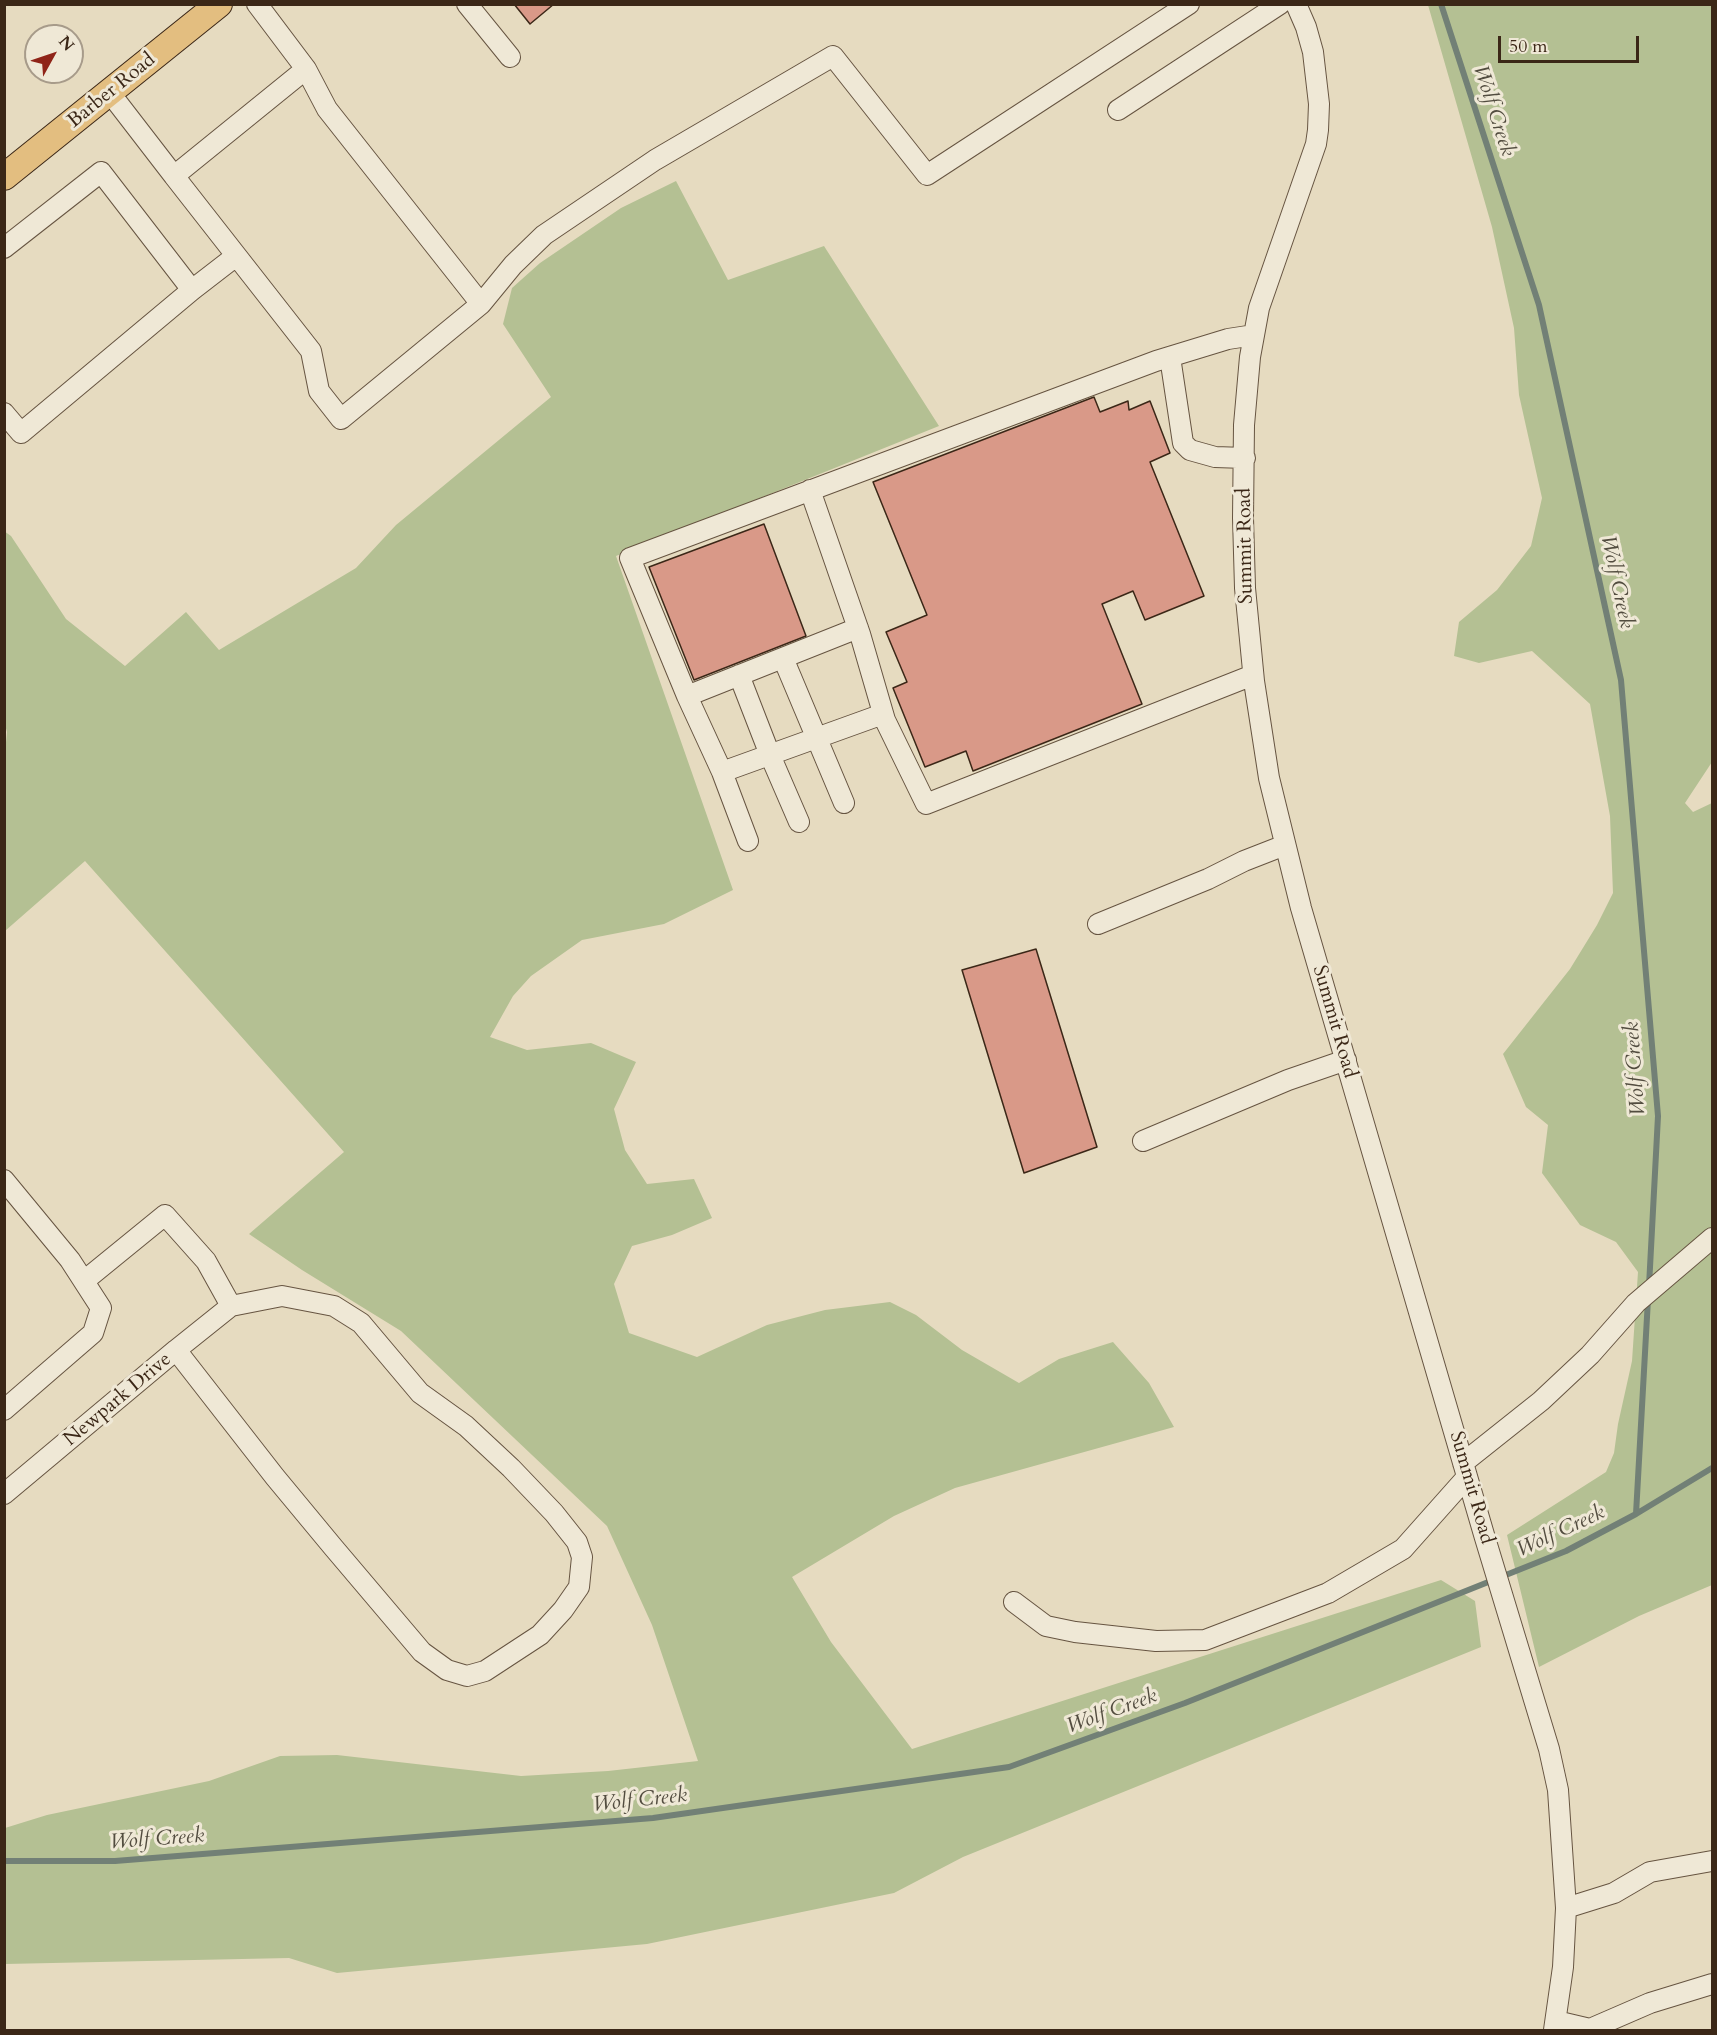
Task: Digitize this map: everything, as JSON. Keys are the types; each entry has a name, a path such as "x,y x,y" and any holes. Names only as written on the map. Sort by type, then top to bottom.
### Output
{"main road":[{"name":"Barber Road","path":"4,177 219,4"}],"street":[{"path":"257,4 306,69 327,109 481,304"},
{"path":"467,4 510,57"},
{"path":"110,93 311,351 319,391 342,419 481,304 513,265 544,235 655,160 833,56 927,175 1154,29 1189,4"},
{"path":"1118,110 1280,4"},
{"name":"Summit Road","path":"1296,4 1306,27 1317,78 1319,104 1316,144 1259,308 1246,391 1243,518 1245,588 1253,675 1269,778 1301,908 1549,1749 1558,1790 1566,1908 1563,1967 1555,2026"},
{"path":"174,176 306,69"},
{"path":"4,248 101,172 192,290"},
{"path":"4,413 21,433 236,256"},
{"path":"748,841 722,772 687,696 630,558 1170,357 1228,339 1254,335"},
{"path":"1170,357 1183,443 1190,450 1215,457 1245,458"},
{"path":"810,490 858,628 883,714 926,804 1253,675"},
{"path":"687,696 858,628"},
{"path":"783,657 844,803"},
{"path":"739,675 799,822"},
{"path":"722,772 883,714"},
{"path":"1098,924 1286,845"},
{"path":"1143,1141 1288,1080 1346,1060"},
{"path":"4,1180 70,1260 101,1308 93,1333 4,1410"},
{"path":"84,1281 165,1215 206,1261 231,1305 282,1296 334,1306 361,1323 420,1393 466,1426 554,1513 577,1542 582,1557 579,1587 563,1610 540,1635 486,1671 467,1676 447,1670 422,1652 275,1477 177,1350"},
{"path":"1014,1602 1046,1626 1075,1632 1156,1641 1205,1640 1328,1593 1403,1549 1465,1470 1590,1355 1636,1303 1713,1238"},
{"name":"Newpark Drive","path":"4,1494 231,1305"},
{"path":"1566,1908 1614,1893 1650,1872 1713,1861"},
{"path":"1555,2026 1590,2029 1650,2003 1713,1984"}],"green space":[{"path":"1428,5 1712,5 1712,762 1685,803 1693,812 1712,803 1712,1585 1639,1616 1539,1667 1507,1535 1606,1472 1614,1453 1632,1361 1638,1272 1616,1242 1580,1225 1542,1173 1548,1125 1526,1107 1503,1054 1570,969 1597,925 1613,893 1610,816 1590,704 1532,651 1479,663 1454,656 1459,622 1497,590 1531,546 1542,498 1519,395 1514,328 1492,227"},
{"path":"676,181 728,280 824,246 939,426 616,556 733,890 664,924 582,940 531,976 513,996 490,1037 527,1050 591,1043 636,1062 614,1109 625,1150 647,1184 694,1179 712,1218 672,1235 632,1246 614,1284 629,1333 697,1357 767,1325 825,1310 890,1302 916,1315 962,1350 1019,1383 1059,1359 1113,1342 1149,1383 1174,1427 955,1488 894,1516 792,1577 831,1642 912,1749 1441,1580 1475,1601 1481,1647 963,1857 894,1893 647,1944 337,1973 289,1958 5,1964 5,1828 47,1815 209,1781 280,1756 337,1755 521,1776 608,1771 698,1761 652,1625 607,1526 401,1331 302,1270 249,1234 344,1152 85,861 5,931 4,763 7,732 4,721 4,531 11,536 66,619 125,666 186,612 219,650 356,568 396,525 551,397 503,324 512,288 540,263 621,208"}],"building":[{"path":"514,4 554,4 530,24"},
{"path":"1094,397 1100,412 1128,401 1129,410 1150,401 1170,453 1150,462 1204,596 1145,620 1133,591 1102,604 1142,704 973,771 966,751 925,767 893,688 907,682 886,632 927,615 873,482"},
{"path":"764,524 806,636 694,680 649,567"},
{"path":"1036,949 1097,1147 1024,1173 962,970"}],"waterway":[{"name":"Wolf Creek","path":"1441,4 1539,305 1621,680 1658,1116 1649,1286"},
{"name":"Wolf Creek","path":"4,1861 115,1861 653,1818 1009,1767 1185,1703 1566,1551 1636,1514 1648,1299"},
{"path":"1636,1514 1712,1468"}]}
